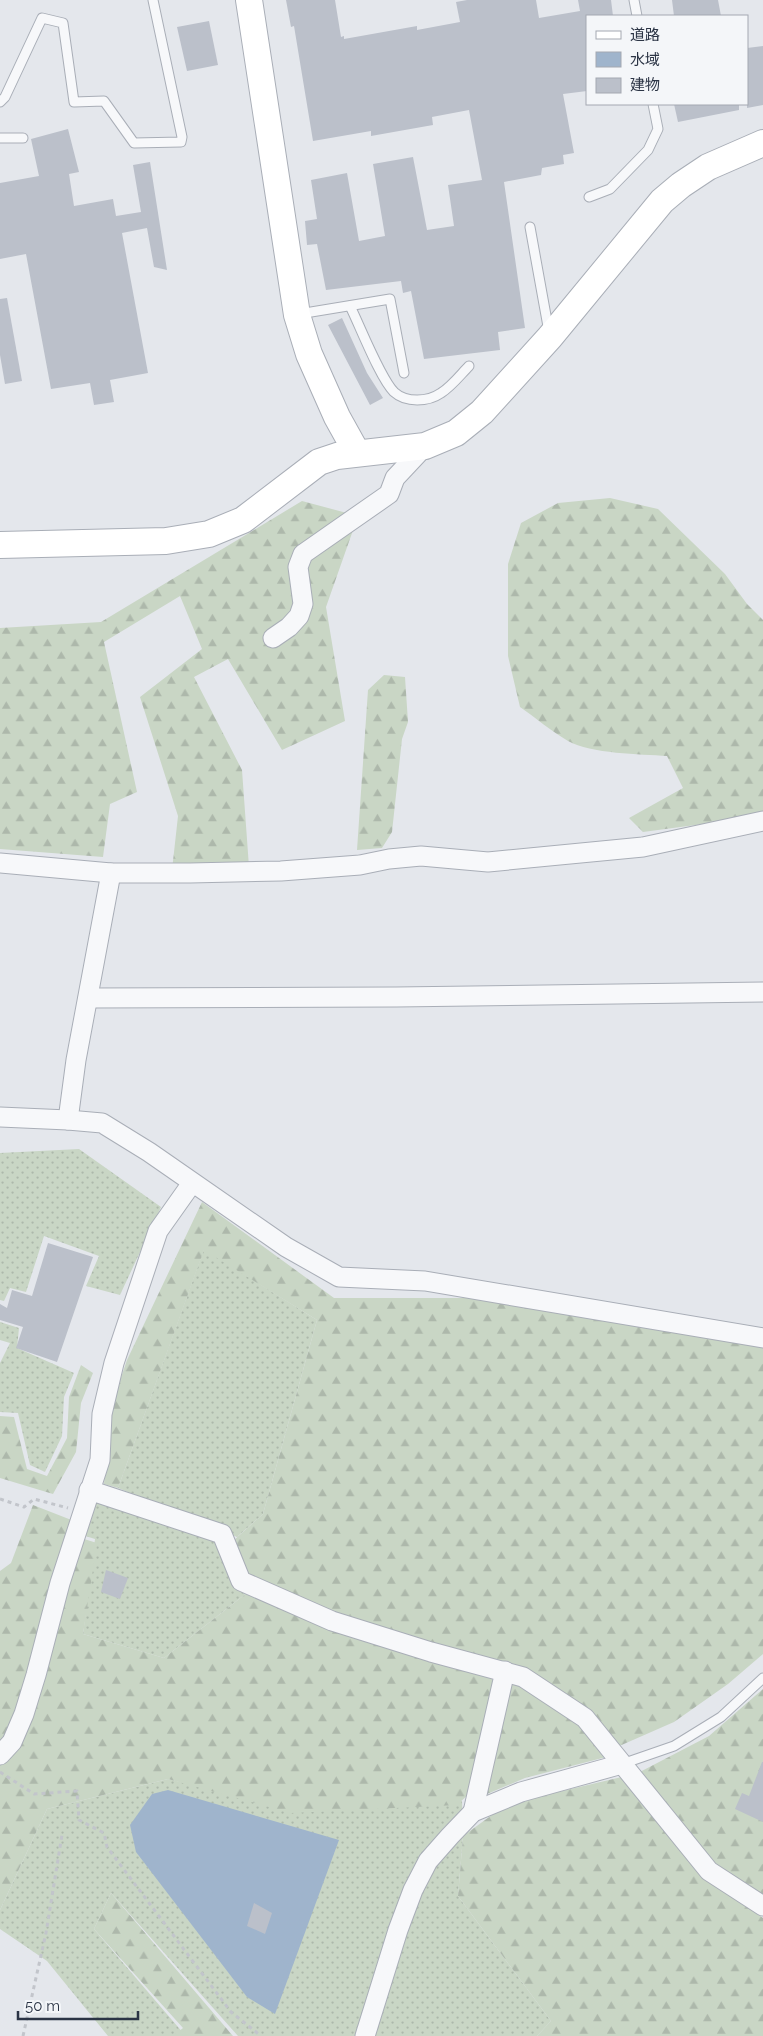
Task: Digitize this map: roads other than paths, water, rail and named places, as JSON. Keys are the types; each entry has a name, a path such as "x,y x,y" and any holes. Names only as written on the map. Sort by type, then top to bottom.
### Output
{"street":[{"path":"248,0 297,314 309,354 337,417 357,453"},
{"path":"0,545 166,541 209,534 243,520 319,462 337,456 425,446 456,433 482,412 550,337 662,201 681,185 708,167 763,143"},
{"path":"273,638 289,627 299,616 303,604 298,567 303,554 389,494 395,478 425,446"},
{"path":"0,864 111,872 281,871 421,856 488,862 643,847 763,821"},
{"path":"68,1120 76,1060 111,872"},
{"path":"88,998 386,998 763,992"},
{"path":"0,1117 68,1120 102,1124 149,1152 286,1247 339,1278 425,1281 763,1338"},
{"path":"0,1755 12,1742 24,1714 82,1512 100,1460 102,1414 114,1363 158,1231 192,1183"},
{"path":"89,1490 222,1534 242,1581 332,1621 431,1652 523,1677 585,1718 709,1871 763,1906"},
{"path":"473,1812 505,1671"},
{"path":"364,2036 413,1890 428,1861 473,1812 521,1792 622,1764"}],"lane":[{"path":"0,102 5,97 42,18 63,23 74,102 104,101 134,143 181,142 182,137 154,0"},
{"path":"634,0 637,15"},
{"path":"589,198 610,189 648,150 658,129 653,105"},
{"path":"0,138 23,138"},
{"path":"530,227 550,337"},
{"path":"297,314 390,299 404,373"},
{"path":"350,306 385,379 394,392 407,400 430,398 442,393 469,366"},
{"path":"622,1764 674,1746 720,1717 763,1678"}],"water":[{"path":"168,1790 339,1840 275,2014 247,1997 136,1852 130,1825 152,1794"}]}
